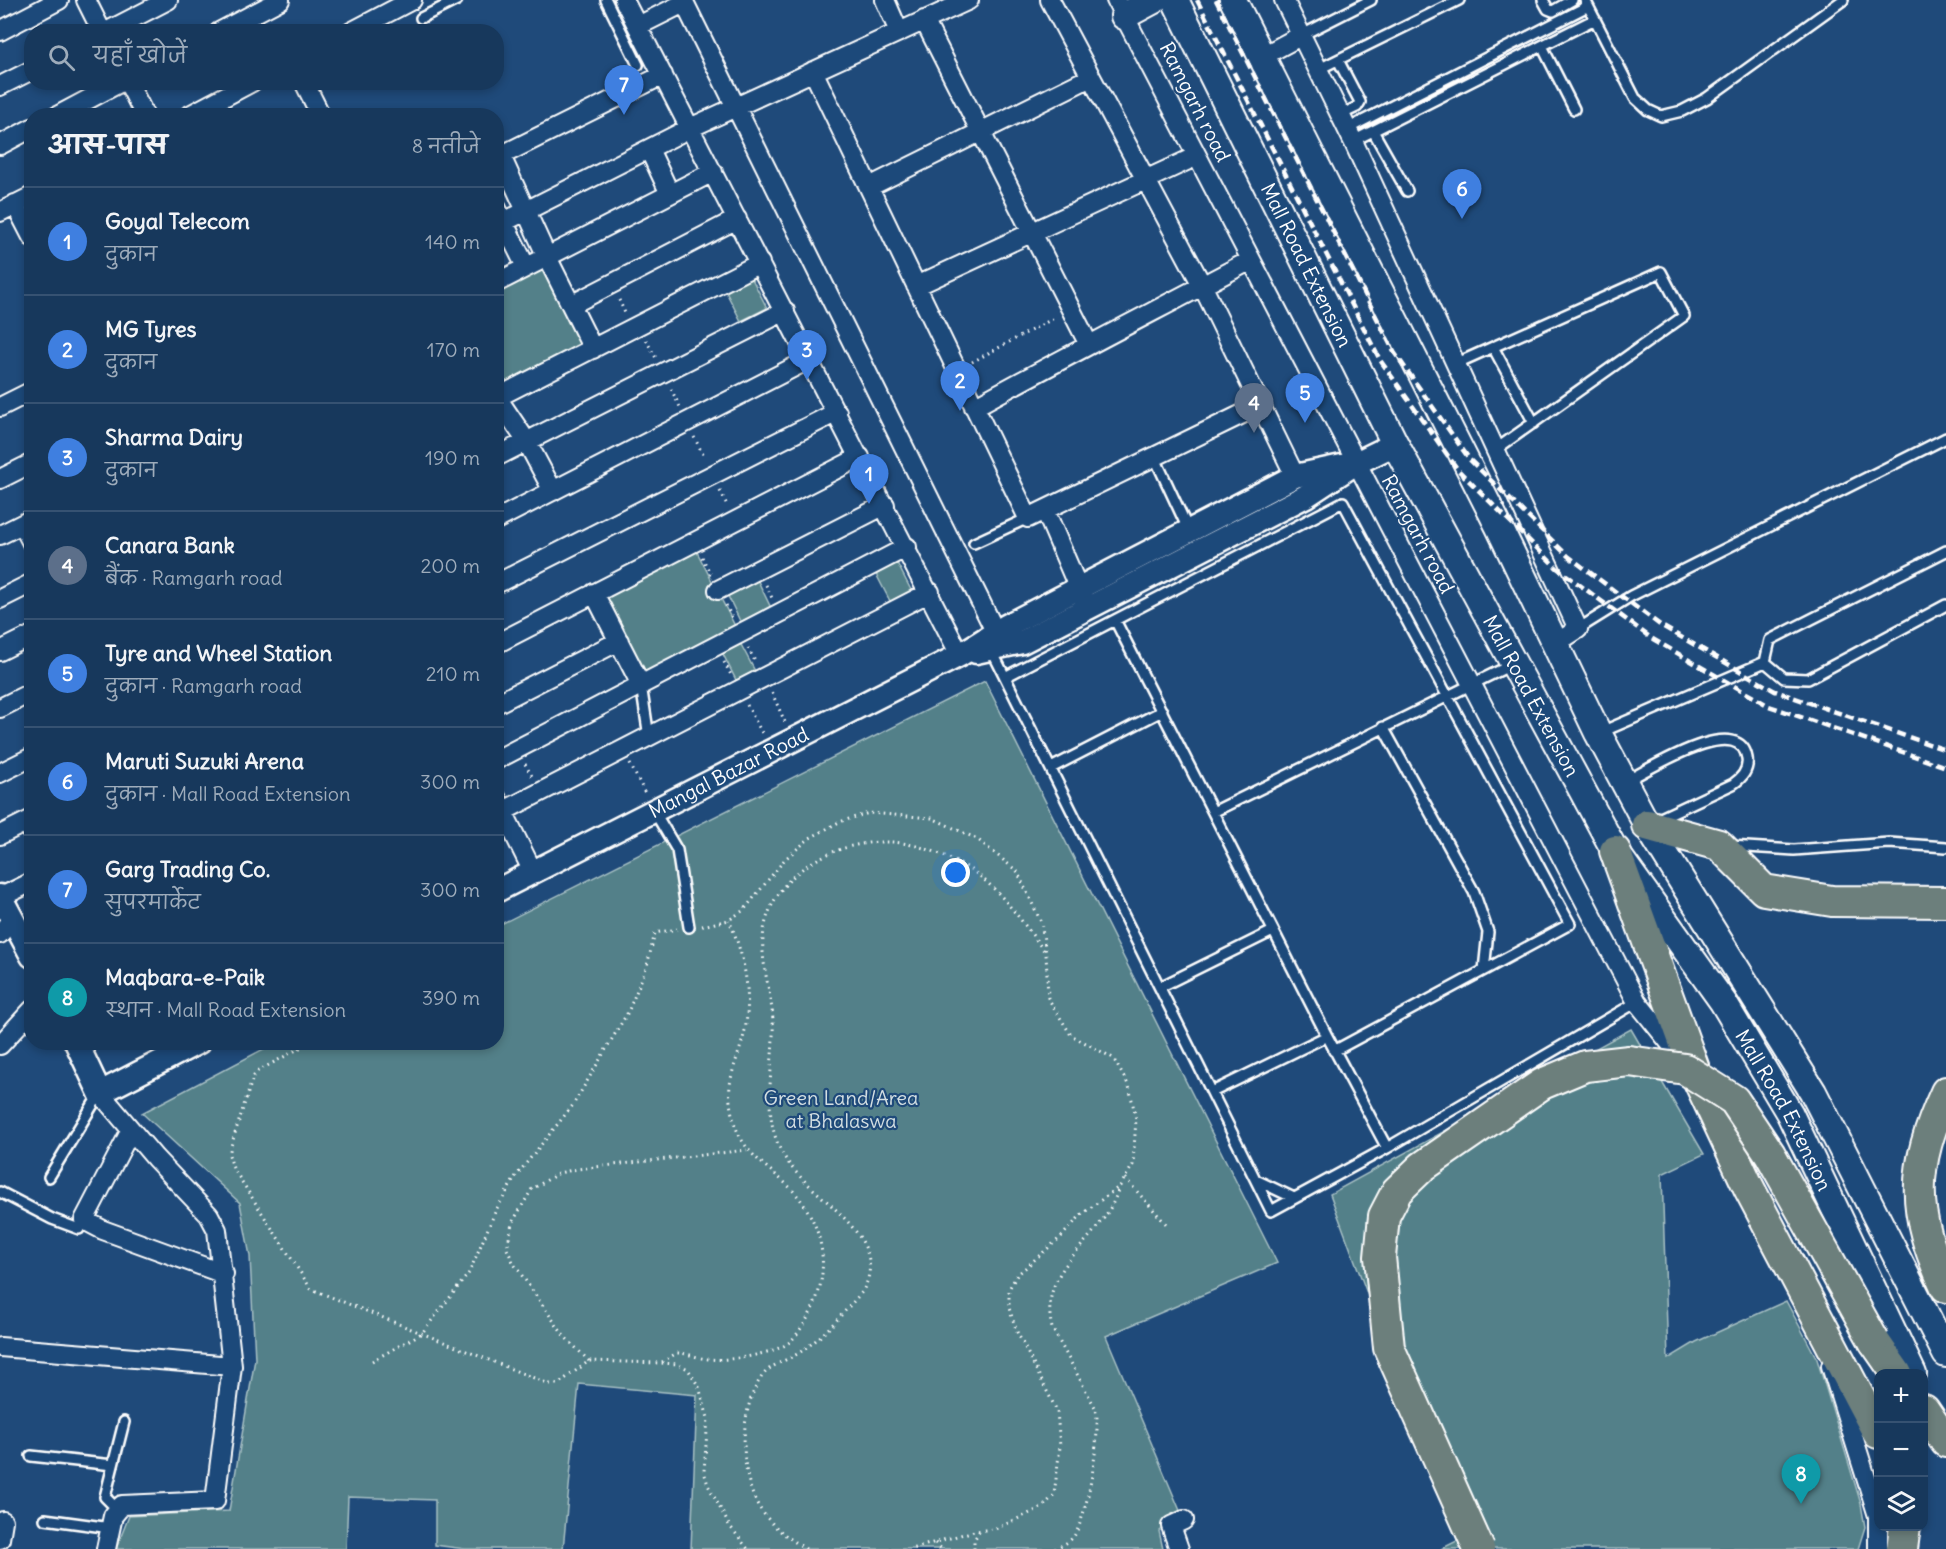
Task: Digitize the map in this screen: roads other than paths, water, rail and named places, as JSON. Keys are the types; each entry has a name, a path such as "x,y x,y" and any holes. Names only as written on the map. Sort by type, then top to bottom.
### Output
{"highway":[{"path":"1647,825 1719,845 1764,890 1832,901 1946,902"},
{"path":"1616,851 1697,1077 1749,1188 1814,1307 1874,1425"},
{"path":"1479,1549 1389,1348 1380,1257 1384,1216 1397,1191 1422,1167 1542,1084 1585,1066 1629,1061 1684,1069 1734,1100 1770,1154 1874,1341 1894,1369"},
{"path":"1946,1092 1933,1120 1919,1165 1920,1208 1929,1250 1946,1287"},
{"path":"1928,1417 1946,1441"},
{"path":"1902,1549 1904,1531"}],"main road":[{"path":"1120,8 1154,0"},
{"name":"Mall Road Extension","path":"1175,0 1395,444 1616,851 1723,1002 1790,1114 1911,1369"},
{"name":"Mall Road Extension","path":"1233,0 1598,733 1647,825 1813,1092 1946,1354"},
{"path":"1928,1406 1946,1441"}],"street":[{"path":"0,31 59,0"},
{"path":"86,0 98,24"},
{"path":"122,24 168,0"},
{"path":"234,24 280,0"},
{"path":"366,24 412,0"},
{"path":"885,0 899,32"},
{"path":"504,218 526,211 690,128 969,0"},
{"path":"1050,0 1089,78 1203,287 1295,476"},
{"path":"1284,0 1319,69 1578,629 1555,644"},
{"path":"960,655 907,547 663,75 627,14 683,1 737,106 991,640"},
{"name":"Ramgarh road","path":"1120,8 1637,1002 1697,1077"},
{"path":"924,20 1088,343"},
{"path":"1262,57 1302,35"},
{"path":"813,71 1028,518 1155,459 1261,405"},
{"path":"0,86 24,74"},
{"path":"504,154 663,75"},
{"path":"869,187 1089,78"},
{"path":"72,108 106,90"},
{"path":"132,90 141,108"},
{"path":"208,108 239,90"},
{"path":"308,90 317,108"},
{"path":"0,145 24,132"},
{"path":"649,149 670,194"},
{"path":"916,286 1197,156"},
{"path":"504,167 593,349"},
{"path":"504,279 713,172"},
{"path":"16,204 24,220"},
{"path":"571,305 737,219"},
{"path":"504,228 526,267"},
{"path":"974,407 1088,343 1203,287 1251,260"},
{"path":"504,394 760,263"},
{"path":"504,453 785,311"},
{"path":"504,516 810,359"},
{"path":"0,406 24,395"},
{"path":"504,408 527,442 553,491"},
{"path":"504,580 837,412"},
{"path":"1083,598 1306,496 1356,463 1395,444"},
{"path":"504,640 860,457"},
{"path":"1083,598 1189,530 1295,476 1356,463"},
{"path":"0,479 24,467"},
{"path":"718,590 885,505"},
{"path":"1045,510 1083,598"},
{"path":"0,535 24,523"},
{"path":"504,756 907,547"},
{"path":"0,599 24,587"},
{"path":"504,806 540,793 930,592"},
{"path":"594,593 640,685"},
{"name":"Mangal Bazar Road","path":"504,887 960,655 1083,598"},
{"path":"0,651 24,639"},
{"path":"504,700 619,641"},
{"path":"0,708 24,696"},
{"path":"0,773 24,761"},
{"path":"504,817 533,872"},
{"path":"0,835 24,823"},
{"path":"24,886 0,896 6,926 24,942"},
{"path":"0,1045 24,1019"},
{"path":"80,1050 100,1093 213,1221 224,1274 232,1366 215,1501 122,1505 113,1516 106,1549"},
{"path":"100,1093 183,1050"},
{"path":"131,1130 84,1220 103,1230 224,1274"},
{"path":"1814,1307 1878,1516 1878,1549"},
{"path":"0,1347 232,1366"},
{"path":"1179,1549 1171,1526 1184,1520"}],"lane":[{"path":"421,18 457,0"},
{"path":"606,0 627,14 638,65"},
{"path":"1302,35 1371,0"},
{"path":"1319,69 1459,0"},
{"path":"1543,0 1548,9 1553,11 1572,0"},
{"path":"1347,129 1586,3 1635,98 1647,110 1661,116 1682,111 1707,98 1843,0"},
{"path":"1347,129 1373,131 1595,19"},
{"path":"1542,46 1574,109"},
{"path":"1338,60 1360,102 1347,129"},
{"path":"1373,131 1407,191"},
{"path":"1455,364 1661,272 1684,316 1495,450"},
{"path":"1493,347 1534,423"},
{"path":"1578,629 1631,596 1946,438"},
{"path":"1155,459 1189,530"},
{"path":"1005,677 1343,502 1570,924 1334,1051"},
{"path":"974,543 1028,518"},
{"path":"1765,662 1770,640 1946,551"},
{"path":"1765,662 1784,678 1808,679 1946,605"},
{"path":"1115,620 1334,1051 1387,1148"},
{"path":"991,640 1005,677 1271,1211 1387,1148 1637,1002"},
{"path":"1598,733 1765,662"},
{"path":"1213,812 1515,663"},
{"path":"640,685 649,737"},
{"path":"1051,768 1162,711"},
{"path":"1383,727 1474,892 1488,932 1484,970"},
{"path":"1624,782 1702,743 1731,740 1741,747 1746,755 1743,777 1647,825"},
{"path":"654,811 676,850 689,927"},
{"path":"1719,845 1794,850 1889,843 1946,847"},
{"path":"1160,987 1273,931"},
{"path":"1212,1092 1327,1036"},
{"path":"49,1177 100,1093"},
{"path":"1256,1180 1294,1198"},
{"path":"0,1192 62,1224 79,1229 84,1220"},
{"path":"118,1510 105,1497 124,1422"},
{"path":"31,1456 113,1465"},
{"path":"45,1520 111,1528"}],"railway":[{"path":"1197,0 1380,360 1458,470 1557,568 1651,638 1769,706 1946,767"},
{"path":"1216,0 1394,352 1470,460 1568,556 1660,625 1775,691 1946,750"}],"place":[{"name":"Garg Trading Co.","path":"624,115"},
{"name":"Maruti Suzuki Arena","path":"1462,219"},
{"name":"Sharma Dairy","path":"807,380"},
{"name":"MG Tyres","path":"960,411"},
{"name":"Tyre and Wheel Station","path":"1305,423"},
{"name":"Canara Bank","path":"1254,433"},
{"name":"Goyal Telecom","path":"869,504"},
{"name":"Maqbara-e-Paik","path":"1801,1504"}],"park label":[{"name":"Green Land/Area at Bhalaswa","path":"841,1110"}]}
